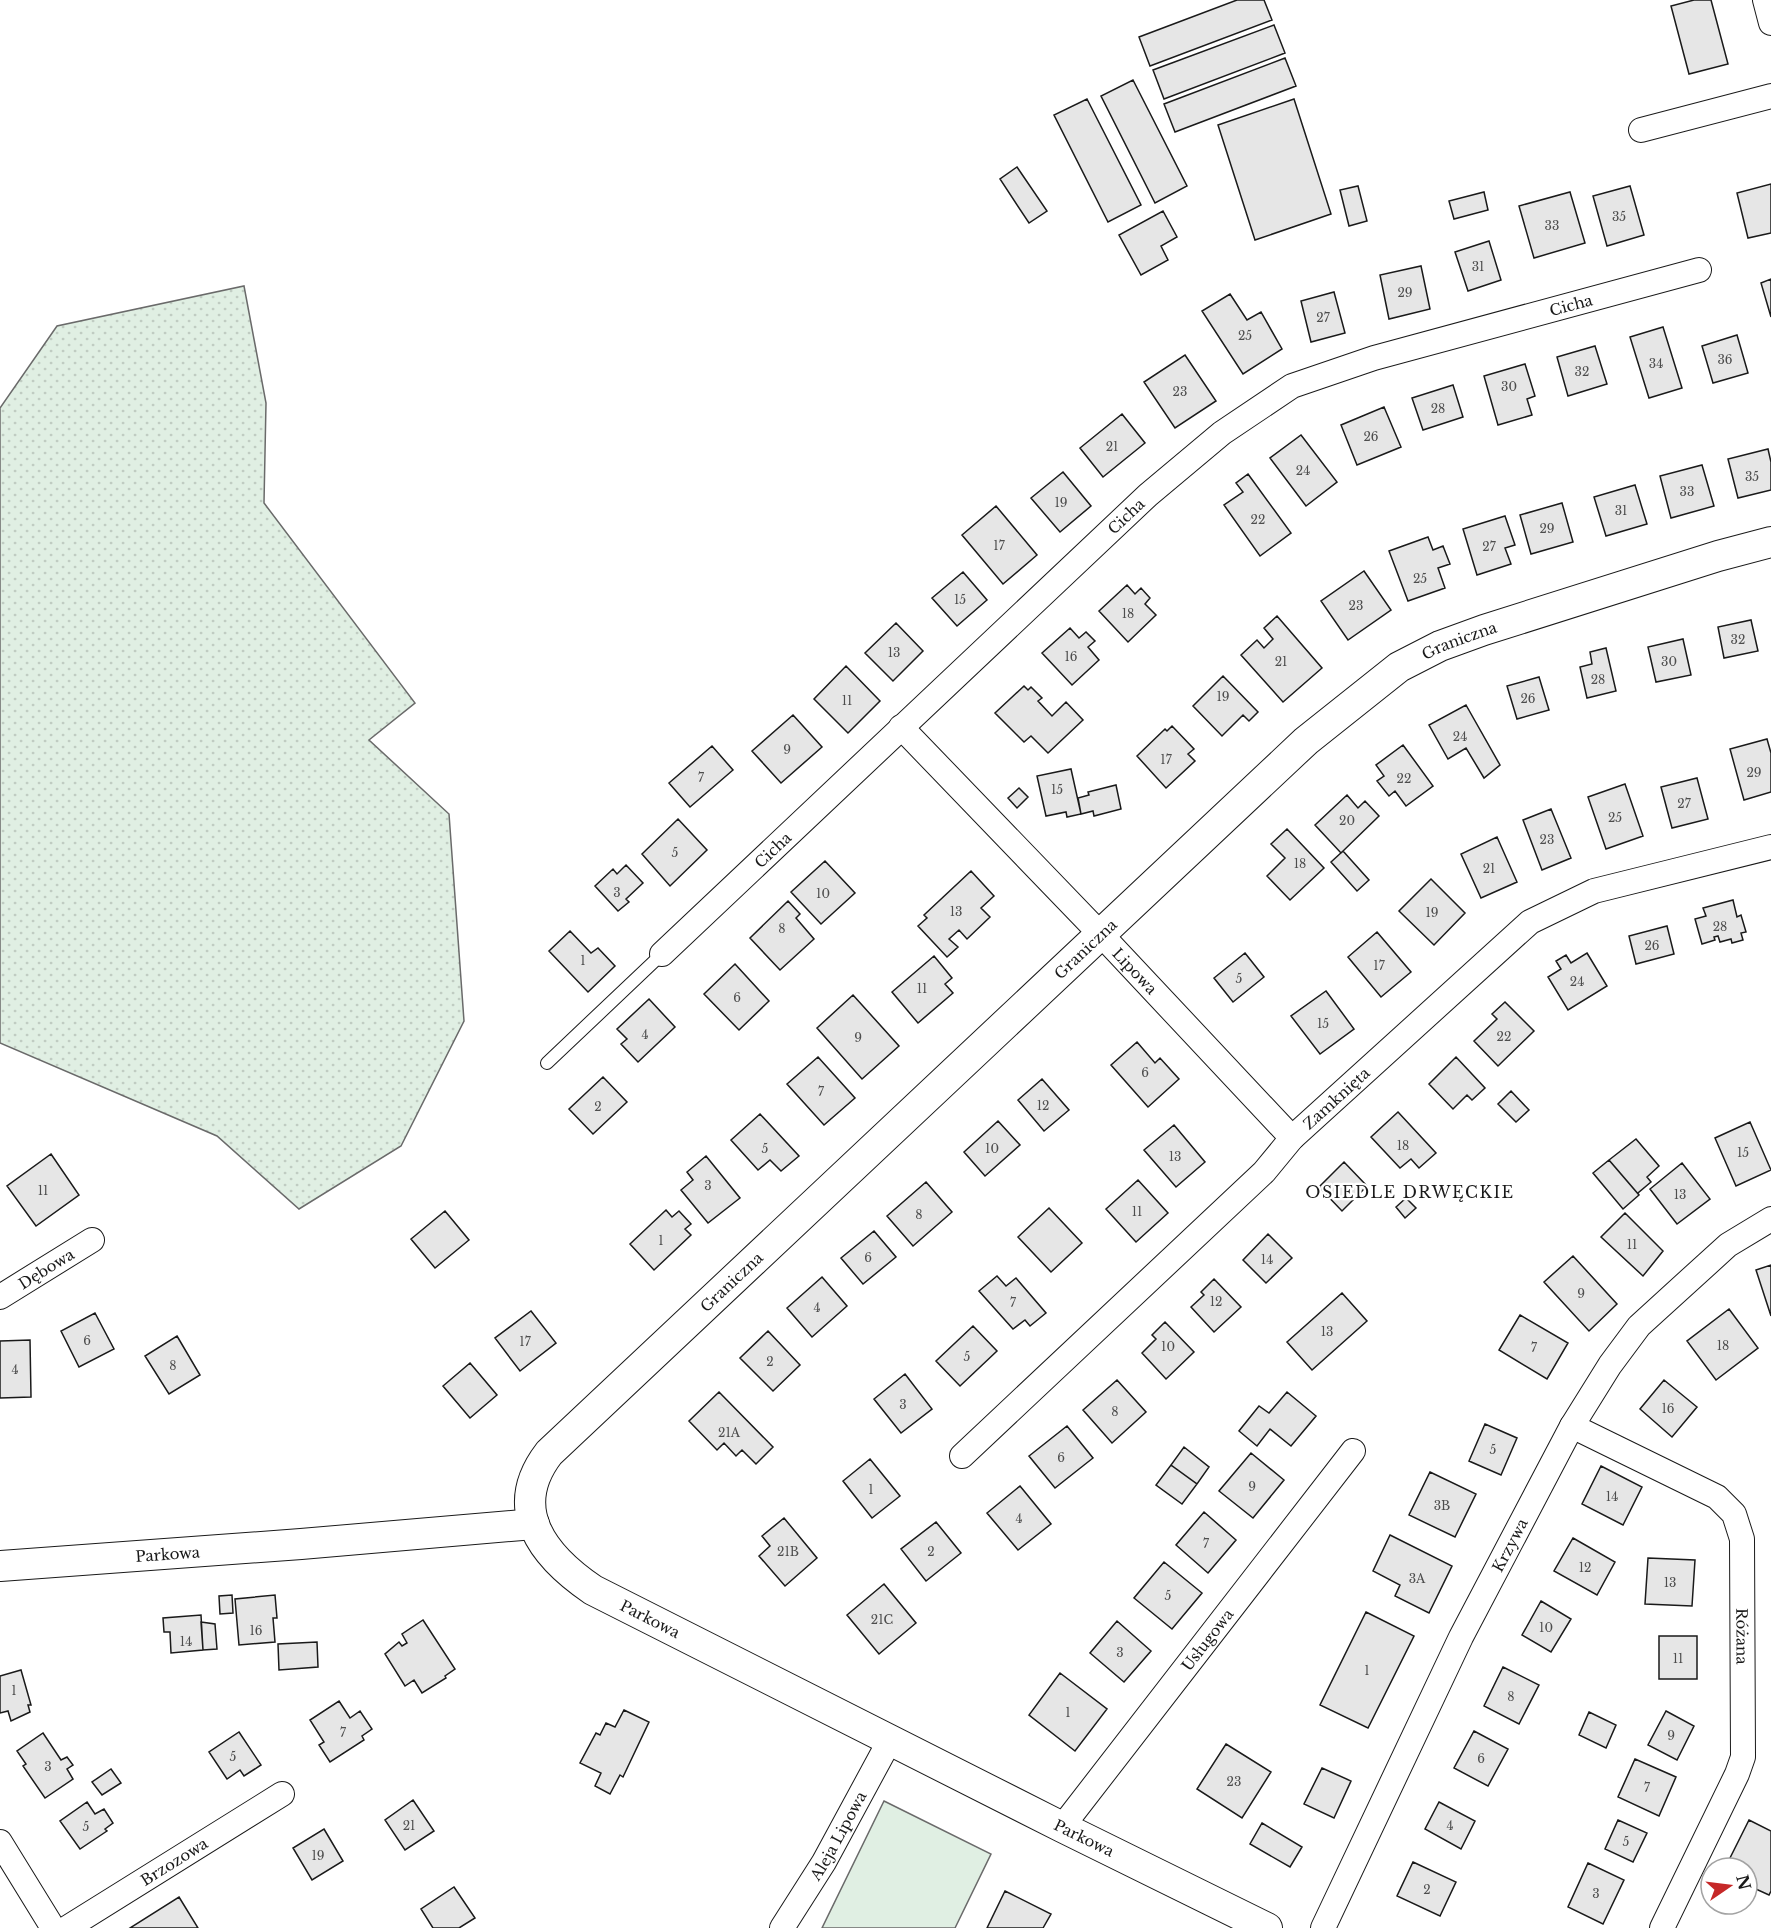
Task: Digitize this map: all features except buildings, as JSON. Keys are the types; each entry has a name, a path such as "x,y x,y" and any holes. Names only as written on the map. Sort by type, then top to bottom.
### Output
{"street":[{"path":"1765,0 1771,23"},
{"path":"1641,130 1771,96"},
{"name":"Cicha","path":"662,954 1148,495 1222,433 1292,386 1374,358 1700,270"},
{"name":"Graniczna","path":"534,1524 530,1510 530,1493 539,1466 549,1452 1306,741 1399,667 1440,646 1484,630 1718,556 1771,542"},
{"name":"Lipowa","path":"901,727 1100,933 1292,1138"},
{"name":"Zamknięta","path":"962,1456 1264,1172 1292,1138 1530,922 1594,891 1771,847"},
{"name":"Krzywa","path":"1323,1928 1461,1637 1572,1426 1610,1365 1639,1326 1728,1245 1771,1219"},
{"name":"Dębowa","path":"0,1297 92,1240"},
{"name":"Różana","path":"1572,1426 1717,1497 1734,1514 1742,1539 1743,1757 1737,1774 1662,1928"},
{"name":"Usługowa","path":"1062,1827 1353,1451"},
{"name":"Parkowa","path":"0,1566 534,1524 544,1544 559,1562 574,1577 593,1590 1267,1928"},
{"name":"Aleja Lipowa","path":"782,1928 824,1862 890,1740"},
{"name":"Brzozowa","path":"67,1928 282,1794"},
{"path":"0,1842 53,1928"}],"lane":[{"path":"547,1063 662,954"}],"green space":[{"path":"244,286 266,403 264,503 415,703 369,740 449,814 464,1021 401,1146 299,1209 217,1136 0,1043 0,408 57,326"},
{"path":"884,1801 991,1854 955,1928 822,1928"}],"district":[{"name":"OSIEDLE DRWĘCKIE","path":"1410,1192"}]}
